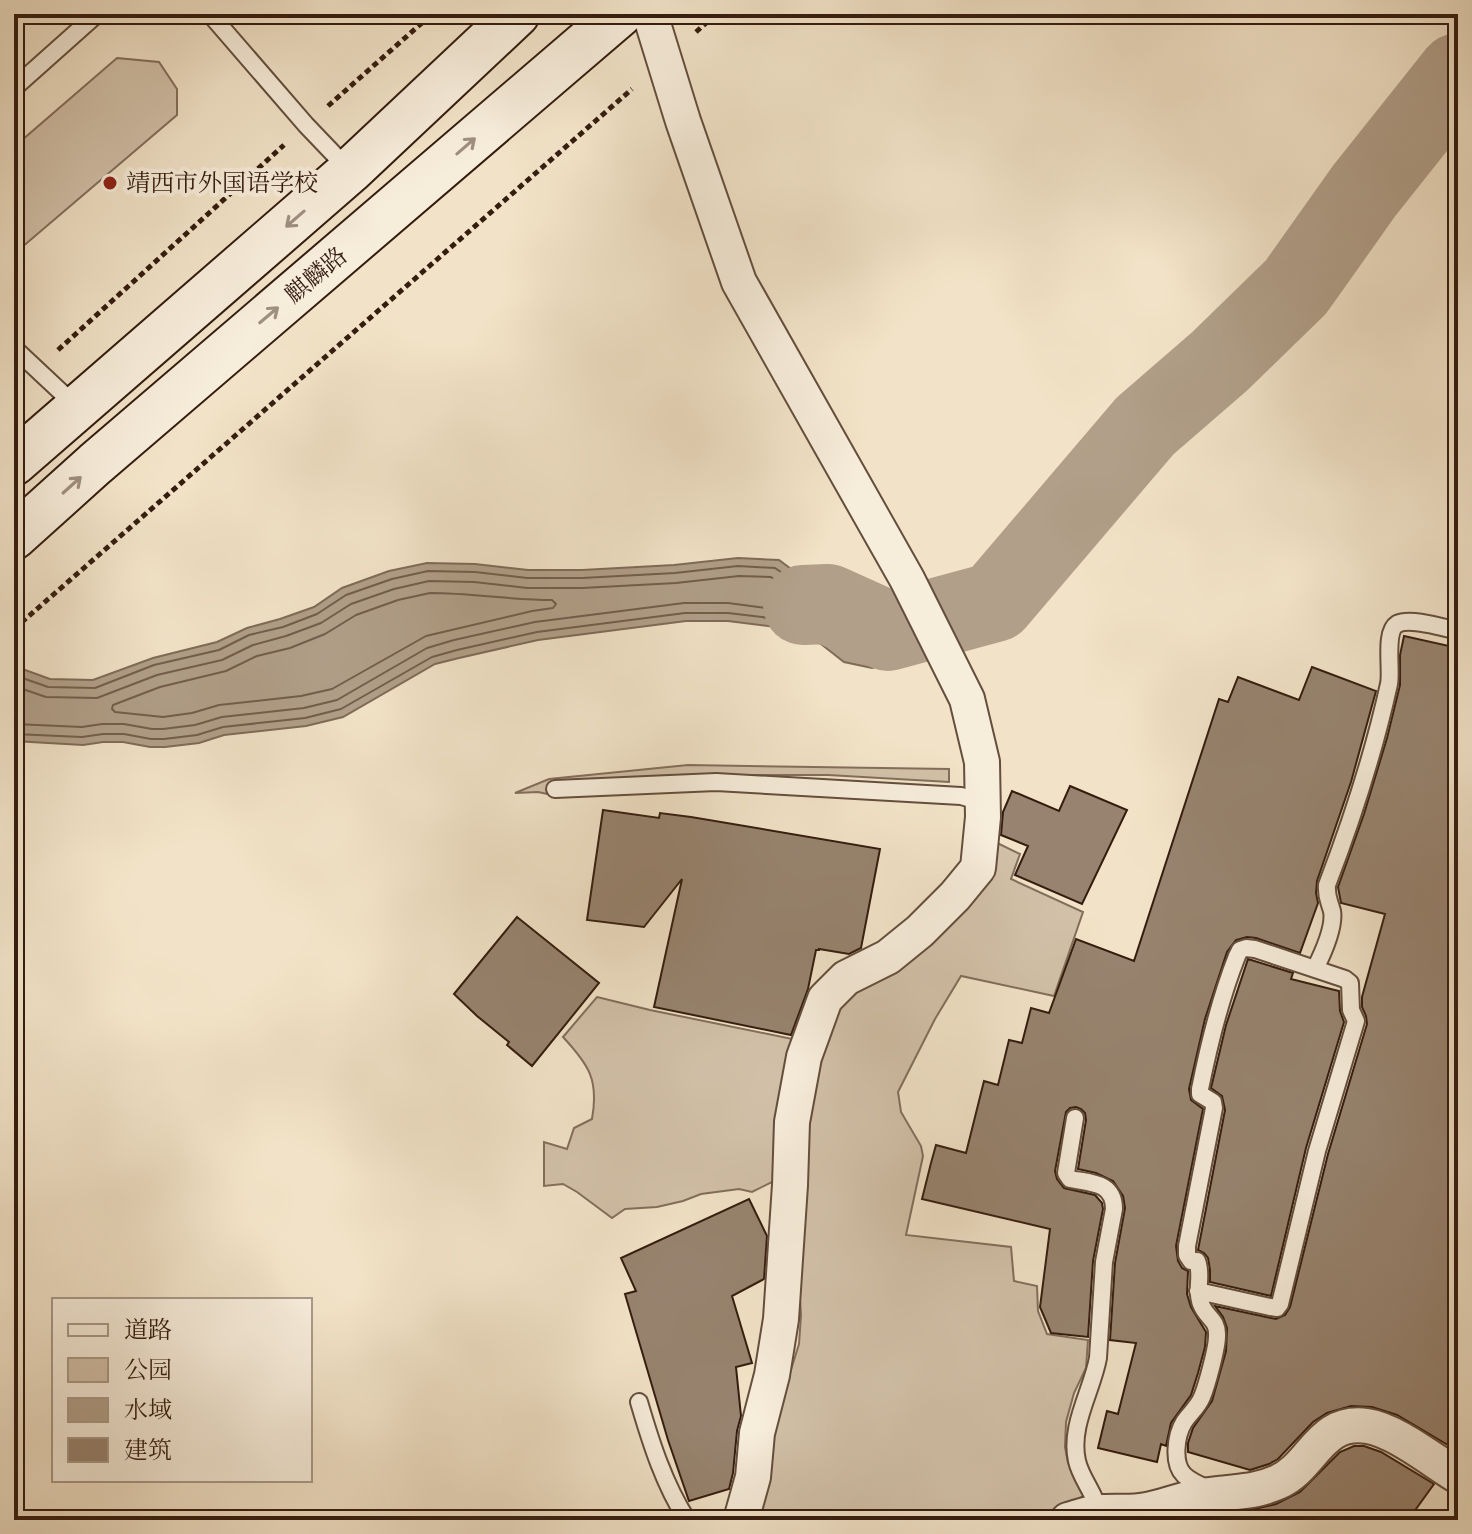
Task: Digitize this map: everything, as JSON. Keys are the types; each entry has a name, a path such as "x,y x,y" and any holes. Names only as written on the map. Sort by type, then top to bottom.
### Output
{"main road":[{"path":"14,463 350,171 517,14"},
{"name":"麒麟路","path":"14,537 620,14"}],"street":[{"path":"650,14 683,121 739,282 907,579 967,699 982,762 983,817 978,868 920,931 888,957 846,978 825,999 804,1057 792,1122 781,1319 772,1375 757,1433 753,1477 741,1520"},
{"path":"1084,1516 1145,1516 1190,1498 1265,1488 1297,1469 1325,1436 1351,1426 1367,1426 1386,1433 1458,1476"}],"lane":[{"path":"14,88 97,14"},
{"path":"210,14 350,171"},
{"path":"14,348 77,407"},
{"path":"1315,969 1322,956 1332,919 1332,909 1326,896 1327,885 1359,795 1389,682 1392,630 1398,624 1408,622 1458,631"},
{"path":"555,789 730,783 961,796 982,802"},
{"path":"1198,1291 1270,1307 1277,1308 1280,1304 1317,1151 1356,1021 1351,1010 1350,983 1345,979 1255,949 1240,950 1206,1056 1200,1094 1213,1102 1214,1108 1187,1246 1187,1255 1200,1267 1198,1291 1201,1305 1217,1327 1217,1338 1202,1396 1179,1433 1177,1464 1193,1482 1221,1493"},
{"path":"1075,1118 1066,1173 1070,1179 1106,1188 1112,1193 1114,1201 1104,1262 1098,1358 1074,1447 1078,1465 1097,1501 1084,1516"},
{"path":"639,1402 668,1486 687,1520"}],"path":[{"path":"36,370 432,14"},
{"path":"14,629 716,14"}],"green space":[{"path":"117,58 159,62 177,89 177,115 21,248 14,247 14,147"},
{"path":"688,765 949,769 949,782 828,775 677,775 575,783 552,795 515,793 549,779"},
{"path":"989,839 1020,854 1011,879 1083,912 1054,996 961,976 935,1019 898,1092 901,1112 921,1146 923,1156 906,1235 1011,1247 1014,1281 1037,1286 1038,1311 1047,1334 1088,1340 1086,1368 1074,1393 1066,1422 1065,1447 1068,1463 1083,1487 1083,1496 1026,1520 753,1520 783,1395 799,1344 808,1089 825,1018"},
{"path":"597,997 802,1041 778,1179 752,1192 739,1189 701,1194 657,1207 625,1209 612,1218 563,1184 544,1186 544,1142 567,1149 574,1128 592,1119 594,1094 590,1074 563,1037"}],"water":[{"path":"738,558 779,560 814,586 854,596 875,606 897,604 917,656 872,668 844,662 821,644 792,629 728,621 686,621 538,640 435,664 343,717 306,726 224,735 199,743 165,747 123,742 83,745 14,741 14,666 50,679 93,680 153,658 217,642 247,628 314,607 342,588 389,571 427,563 528,570 582,570"}],"building":[{"path":"1404,636 1458,648 1458,1451 1397,1415 1372,1407 1351,1406 1327,1413 1313,1422 1278,1459 1250,1470 1188,1452 1188,1443 1193,1428 1212,1401 1226,1351 1227,1328 1215,1306 1276,1319 1285,1315 1290,1307 1328,1154 1367,1024 1362,997 1385,914 1341,903 1338,887 1387,738 1400,685 1400,655"},
{"path":"1312,667 1376,691 1351,782 1317,881 1318,903 1300,953 1256,938 1236,940 1227,952 1205,1019 1189,1089 1191,1100 1203,1109 1176,1246 1178,1261 1188,1271 1187,1294 1191,1307 1206,1332 1205,1347 1191,1395 1171,1423 1166,1446 1161,1444 1157,1462 1098,1448 1107,1411 1118,1414 1136,1343 1110,1340 1115,1263 1125,1208 1123,1196 1113,1181 1078,1169 1085,1113 1076,1107 1066,1112 1055,1171 1064,1188 1095,1195 1102,1203 1093,1261 1088,1337 1051,1333 1040,1307 1050,1229 922,1199 936,1145 966,1153 984,1081 998,1085 1009,1040 1022,1043 1031,1008 1049,1013 1076,939 1134,961 1219,699 1228,702 1238,677 1299,700"},
{"path":"1070,786 1127,810 1082,904 1015,875 1028,846 1001,835 1003,812 1012,791 1059,811"},
{"path":"603,810 659,818 660,813 691,817 880,849 861,948 849,954 816,950 808,989 791,1035 654,1007 682,879 644,927 587,920"},
{"path":"517,917 599,983 532,1066 454,994"},
{"path":"1248,959 1293,973 1291,979 1339,991 1344,1022 1306,1148 1271,1296 1210,1282 1208,1258 1198,1250 1225,1110 1222,1096 1211,1088 1226,1025"},
{"path":"749,1199 767,1236 764,1279 732,1296 752,1363 736,1367 741,1416 733,1473 729,1489 689,1501 625,1294 636,1291 621,1258"},
{"path":"1354,1446 1381,1452 1434,1484 1408,1520 1238,1520 1245,1511 1276,1504 1300,1492 1340,1452"}],"waterway":[{"path":"803,605 828,604 888,631 995,602 1145,426 1220,361 1296,287 1364,191 1458,73"}],"place":[{"name":"靖西市外国语学校","path":"110,183"}]}
